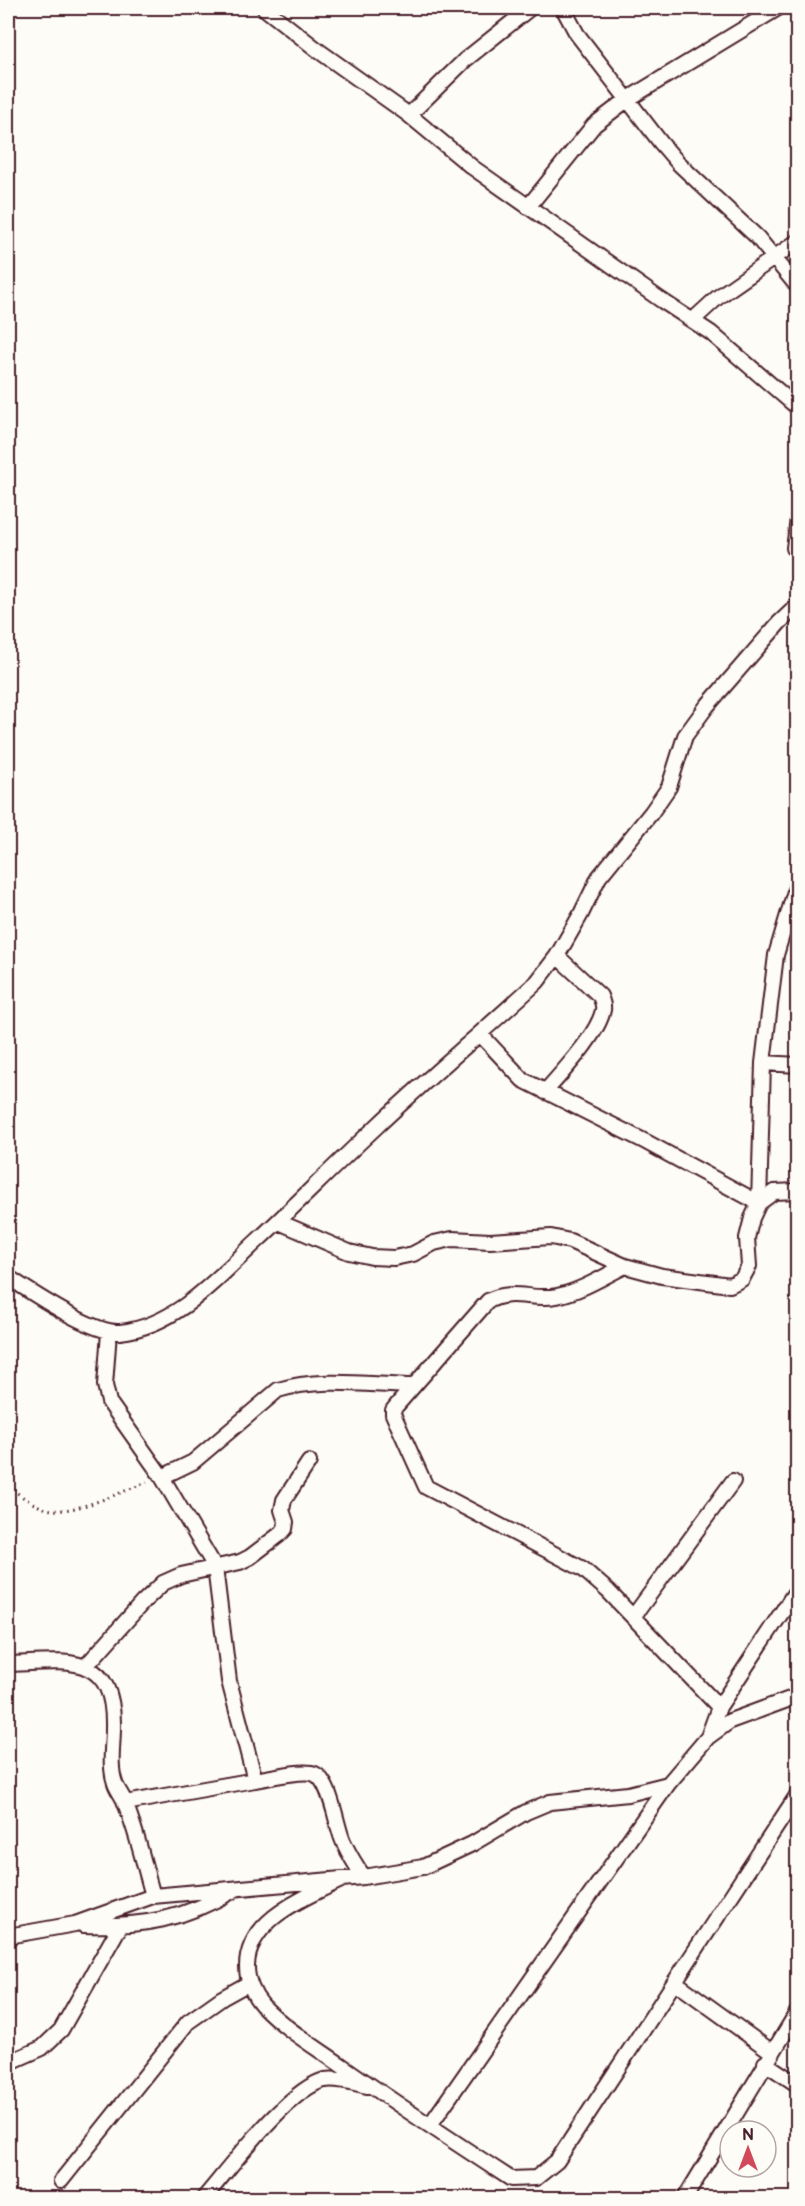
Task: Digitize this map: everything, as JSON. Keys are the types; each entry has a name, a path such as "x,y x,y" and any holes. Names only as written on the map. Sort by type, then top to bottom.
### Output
{"street":[{"path":"264,8 319,51 409,115 472,167 693,320 798,408"},
{"path":"409,115 465,60 530,8"},
{"path":"563,8 577,34 661,143 757,237 798,287"},
{"path":"528,207 594,125 628,99 778,8"},
{"path":"693,320 718,297 798,241"},
{"path":"798,519 794,548 798,555"},
{"path":"8,1278 51,1306 109,1332 123,1332 153,1324 193,1300 279,1222 376,1128 537,982 557,956 581,914 598,876 651,813 669,787 686,736 707,706 779,623 798,605"},
{"path":"279,1222 349,1251 372,1257 394,1258 413,1254 434,1243 453,1239 490,1241 550,1238 570,1241 625,1266 662,1276 730,1285 742,1279 749,1266 747,1238 759,1203 763,1063 776,956 798,881"},
{"path":"545,1092 589,1037 603,1012 600,996 557,956"},
{"path":"480,1034 523,1080 646,1142 759,1203"},
{"path":"763,1063 798,1065"},
{"path":"759,1203 774,1192 798,1191"},
{"path":"625,1266 572,1293 537,1298 514,1294 499,1295 488,1301 413,1386 393,1410 393,1414 426,1487 583,1569 608,1591 719,1707"},
{"path":"109,1332 105,1385 108,1401 162,1476 215,1567 229,1681 255,1780"},
{"path":"162,1476 193,1462 278,1390 295,1384 319,1383 413,1386"},
{"path":"86,1666 142,1602 163,1583 181,1575 240,1562 285,1529 286,1522 282,1510 284,1500 309,1462"},
{"path":"633,1617 733,1481"},
{"path":"708,1737 719,1707 798,1588"},
{"path":"8,1664 70,1662 86,1666 106,1682 114,1712 112,1770 115,1784 125,1803 153,1896"},
{"path":"430,2125 668,1784 708,1737 730,1721 798,1696"},
{"path":"125,1803 299,1773 314,1774 324,1783 342,1839 364,1877"},
{"path":"8,1936 75,1924 153,1896 341,1880 423,1867 472,1844 526,1812 550,1802 628,1794 668,1784"},
{"path":"341,1880 297,1901 267,1922 248,1954 249,1983 260,2003 284,2025 372,2087 511,2179 536,2178 557,2161 798,1794"},
{"path":"75,1924 120,1926 184,1914 206,1906 239,1887"},
{"path":"8,2063 42,2048 61,2030 120,1926"},
{"path":"675,1982 769,2058 798,2085"},
{"path":"61,2181 188,2022 222,1998 249,1983"},
{"path":"685,2199 798,2011"},
{"path":"204,2199 288,2102 308,2087 326,2080 372,2087"}],"path":[{"path":"8,1486 31,1503 53,1510 86,1506 162,1476"}]}
